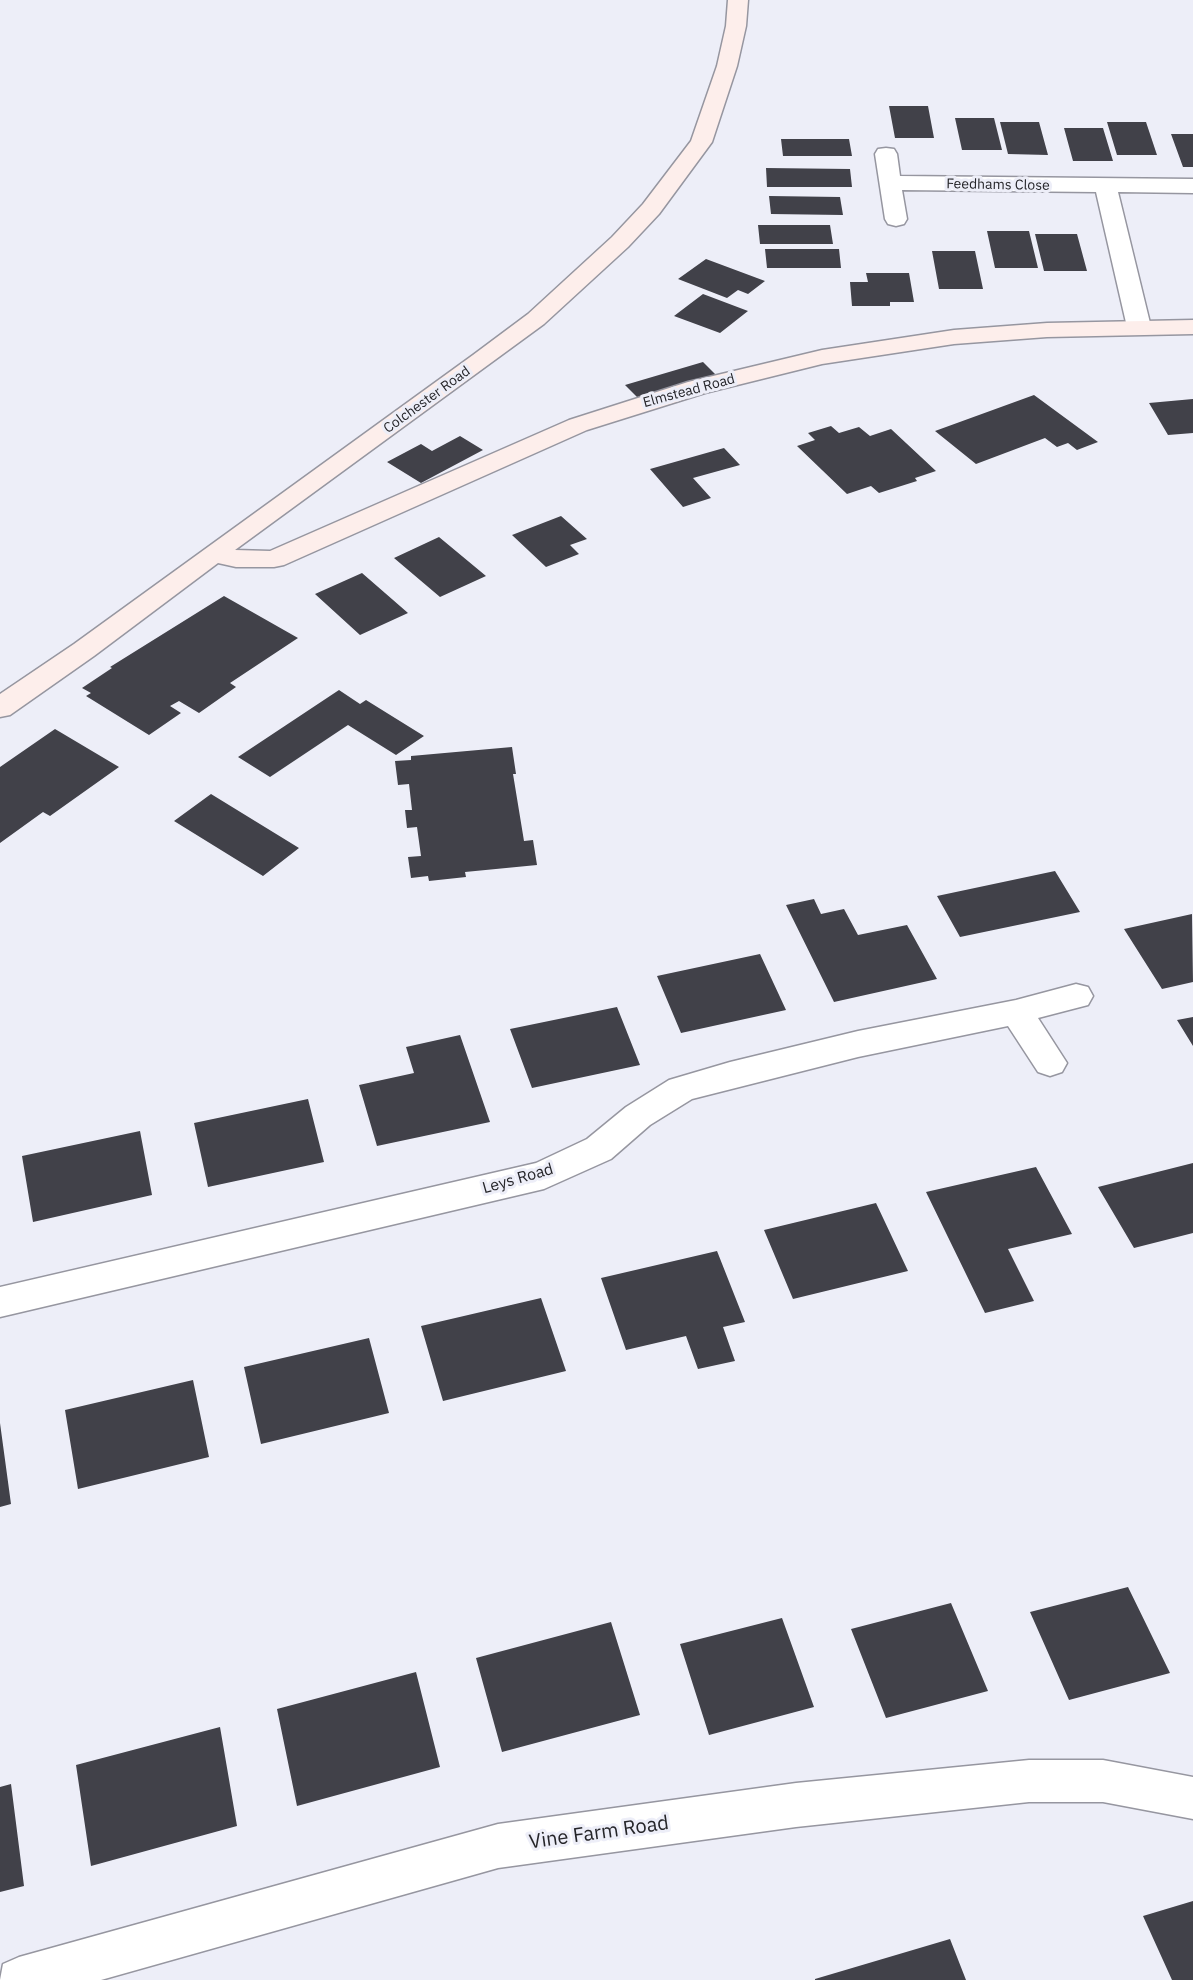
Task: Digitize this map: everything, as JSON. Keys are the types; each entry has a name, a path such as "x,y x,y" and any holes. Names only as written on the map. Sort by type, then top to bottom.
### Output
{"main road":[{"name":"Colchester Road","path":"0,708 84,650 500,346 576,284 620,242 657,201 701,142 727,66 736,26 738,0"},
{"name":"Elmstead Road","path":"214,553 236,559 274,560 578,425 697,387 822,357 954,337 1139,327 1193,327"}],"street":[{"path":"886,154 896,219"},
{"name":"Feedhams Close","path":"890,183 1106,187 1193,186"},
{"path":"1106,187 1139,327"},
{"name":"Leys Road","path":"0,1302 544,1175 599,1149 638,1116 681,1089 858,1044 1016,1012 1076,996"},
{"path":"1016,1012 1050,1063"},
{"name":"Vine Farm Road","path":"19,1980 498,1846 796,1805 1029,1781 1103,1781 1193,1798"}],"building":[{"path":"889,106 928,106 934,138 895,138"},
{"path":"955,118 994,118 1002,150 962,150"},
{"path":"1000,122 1039,122 1048,155 1008,154"},
{"path":"1107,122 1146,122 1157,155 1117,155"},
{"path":"1064,128 1103,128 1113,161 1073,161"},
{"path":"1171,134 1193,134 1193,167 1183,167"},
{"path":"781,139 849,139 852,156 783,156"},
{"path":"766,168 850,169 852,187 767,187"},
{"path":"769,196 840,197 843,215 771,214"},
{"path":"758,225 830,225 833,244 760,244"},
{"path":"987,231 1029,231 1038,268 995,268"},
{"path":"1035,234 1077,234 1087,271 1044,271"},
{"path":"765,249 839,249 841,268 767,268"},
{"path":"932,251 975,251 983,289 939,289"},
{"path":"706,259 765,281 748,294 738,290 727,298 678,279"},
{"path":"866,273 909,273 914,302 890,302 890,306 852,306 850,282 868,282"},
{"path":"703,294 748,311 720,333 674,316"},
{"path":"703,362 720,379 642,402 625,385"},
{"path":"1034,395 1098,442 1077,450 1068,443 1057,447 1045,438 976,464 935,431"},
{"path":"1193,399 1193,433 1168,435 1149,403"},
{"path":"831,426 839,433 859,427 870,436 891,429 936,471 915,478 917,481 879,493 871,486 847,494 797,446 815,440 808,433"},
{"path":"460,436 483,450 421,483 387,462 421,444 432,451"},
{"path":"724,448 740,465 693,478 711,498 683,507 650,469"},
{"path":"561,516 587,539 570,545 579,554 546,567 512,535"},
{"path":"439,537 486,576 440,597 394,558"},
{"path":"362,573 408,613 360,635 315,594"},
{"path":"224,596 298,638 230,683 236,687 199,713 179,701 170,706 181,713 149,735 86,696 91,693 82,688 112,668 110,667"},
{"path":"339,690 360,704 366,700 424,736 396,755 348,725 270,777 238,757"},
{"path":"55,729 119,767 50,816 43,812 0,843 0,767"},
{"path":"512,747 516,774 513,774 524,841 533,840 537,865 465,872 466,877 429,881 428,876 411,878 408,857 421,856 417,827 407,828 405,810 412,810 409,784 398,785 395,761 411,760 411,756"},
{"path":"211,794 299,848 263,876 174,821"},
{"path":"1055,871 1080,912 960,937 937,896"},
{"path":"814,899 821,914 844,909 858,935 907,925 937,979 834,1002 786,905"},
{"path":"1192,914 1193,982 1162,989 1124,929"},
{"path":"760,954 786,1010 681,1033 657,976"},
{"path":"617,1007 640,1065 532,1088 510,1029"},
{"path":"1193,1017 1193,1046 1177,1020"},
{"path":"460,1035 490,1122 377,1146 359,1085 414,1073 406,1047"},
{"path":"308,1099 324,1162 208,1187 194,1123"},
{"path":"140,1131 152,1195 33,1222 22,1156"},
{"path":"1193,1163 1193,1233 1134,1248 1098,1187"},
{"path":"1036,1167 1072,1234 1008,1249 1034,1301 985,1313 926,1192"},
{"path":"876,1203 908,1271 793,1299 764,1230"},
{"path":"717,1251 745,1322 723,1327 735,1361 698,1369 686,1336 626,1350 601,1278"},
{"path":"541,1298 566,1371 443,1401 421,1326"},
{"path":"369,1338 389,1413 261,1444 244,1367"},
{"path":"193,1380 209,1457 78,1489 65,1410"},
{"path":"0,1423 11,1504 0,1507"},
{"path":"1128,1587 1170,1673 1069,1700 1030,1612"},
{"path":"951,1603 988,1691 886,1718 851,1629"},
{"path":"782,1618 814,1707 709,1735 680,1644"},
{"path":"611,1622 640,1715 502,1752 476,1658"},
{"path":"416,1672 440,1767 297,1806 277,1709"},
{"path":"220,1727 237,1826 91,1866 76,1765"},
{"path":"11,1784 24,1886 0,1892 0,1787"},
{"path":"1193,1901 1193,1980 1172,1980 1143,1916"},
{"path":"950,1939 966,1980 815,1980 815,1979"}]}
